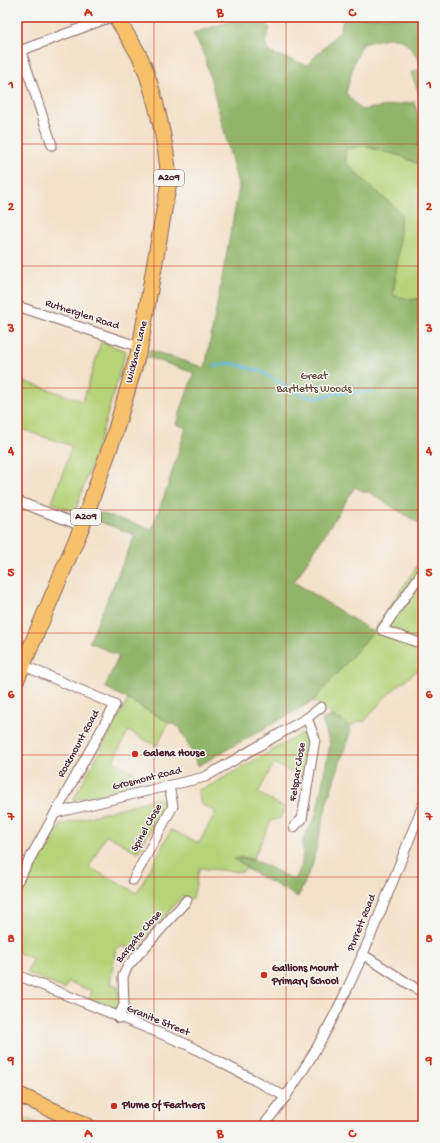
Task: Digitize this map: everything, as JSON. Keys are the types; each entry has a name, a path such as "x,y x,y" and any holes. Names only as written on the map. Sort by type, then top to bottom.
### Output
{"main road":[{"name":"Wickham Lane","path":"19,669 82,526 112,442 140,347 169,182 168,164 150,85 140,59 116,17"},
{"path":"17,1094 88,1126"}],"street":[{"path":"52,145 19,52 110,17"},
{"name":"Rutherglen Road","path":"17,306 140,347"},
{"path":"17,501 82,526"},
{"path":"423,570 382,630 423,644"},
{"name":"Rockmount Road","path":"17,882 115,705 19,669"},
{"name":"Grosmont Road","path":"55,813 205,777 308,718 321,707"},
{"name":"Felspar Close","path":"294,827 302,819 315,739 308,718"},
{"name":"Spinel Close","path":"133,880 173,806 169,786"},
{"name":"Purrett Road","path":"263,1126 286,1098 333,1020 346,995 423,805"},
{"name":"Bargate Close","path":"118,1018 124,1005 123,976 128,966 187,900"},
{"path":"362,954 423,993"},
{"name":"Granite Street","path":"17,975 118,1018 186,1044 286,1098"},
{"path":"419,1126 423,1121"}],"green space":[{"name":"Great Bartletts Woods","path":"245,17 258,17 270,28 265,42 270,53 307,65 340,31 344,17 423,17 423,103 411,73 422,67 410,48 404,42 399,39 392,38 363,44 354,62 346,93 361,110 414,102 423,129 423,166 401,156 363,146 345,149 346,162 359,176 401,213 398,257 393,295 413,300 423,297 423,526 369,492 364,492 355,487 294,582 373,632 313,701 198,766 180,728 105,687 119,656 89,642 135,535 98,521 100,513 152,529 186,428 176,424 194,373 148,357 150,350 205,368 239,188 204,54 193,33"},
{"path":"363,146 401,156 423,166 423,297 413,300 393,295 398,257 401,213 359,176 346,162 345,149"},
{"path":"101,342 126,351 101,436 75,512 52,503 72,446 17,428 17,379 83,401"},
{"path":"423,557 423,670 420,668 386,696 364,722 360,721 349,727 341,719 338,721 333,715 313,701 373,632"},
{"path":"128,700 169,722 157,746 128,731 113,761 140,776 135,786 73,800"},
{"path":"333,715 338,721 341,719 351,730 327,802 312,866 298,897 245,868 246,866 234,859 250,859 266,865 295,880 302,865 303,840 316,815 330,744 322,720"},
{"path":"301,734 306,736 308,742 302,778 274,763 258,793 285,808 280,818 271,821 253,859 242,857 235,859 247,866 243,872 199,868 193,899 183,896 135,950 123,946 116,949 110,983 118,986 119,1004 117,1007 112,1008 89,1000 92,991 68,982 65,989 27,973 33,959 17,952 17,902 60,825 157,798 165,802 165,806 138,852 106,835 89,867 137,893 171,830 199,843 216,812 201,804 198,790 211,785"},
{"path":"17,1114 43,1126 17,1126"}],"waterway":[{"path":"215,366 230,363 260,371 299,394 311,397 323,397 336,393 371,392"}],"place":[{"name":"Galena House","path":"135,754"},
{"name":"Gallions Mount Primary School","path":"264,975"},
{"name":"Plume of Feathers","path":"114,1106"}]}
